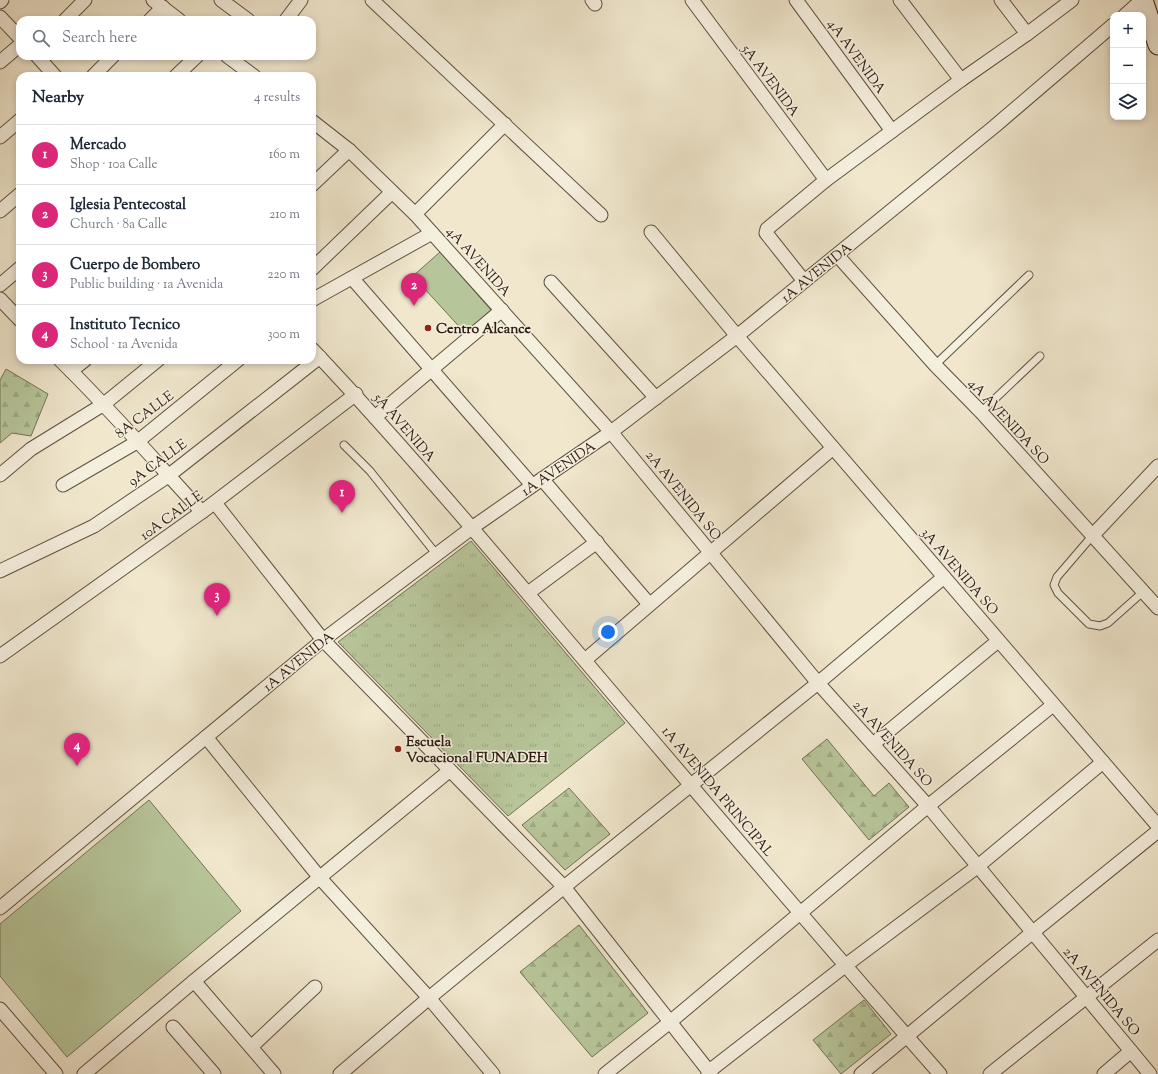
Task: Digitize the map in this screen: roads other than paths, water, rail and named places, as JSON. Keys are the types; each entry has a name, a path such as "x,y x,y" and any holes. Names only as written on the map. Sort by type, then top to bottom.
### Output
{"street":[{"path":"69,16 85,0"},
{"path":"220,0 242,16"},
{"path":"289,16 301,0"},
{"path":"372,0 601,215"},
{"name":"5A AVENIDA","path":"692,0 826,180"},
{"name":"4A AVENIDA","path":"796,0 892,131"},
{"path":"900,0 961,80"},
{"path":"1001,0 1027,34"},
{"path":"804,281 766,233 766,231 826,180 1072,0"},
{"path":"1128,12 1142,0 1158,45"},
{"path":"152,16 158,4 174,16"},
{"path":"0,17 16,34"},
{"name":"1A AVENIDA","path":"0,908 323,640 473,527 611,432 737,336 995,126 1110,28"},
{"path":"0,62 16,48"},
{"path":"41,60 51,72"},
{"path":"97,72 109,60"},
{"path":"180,72 193,60"},
{"path":"232,60 249,72"},
{"path":"0,137 16,123"},
{"name":"4A AVENIDA","path":"316,124 349,150 415,214 611,432"},
{"path":"415,214 505,124"},
{"path":"316,181 349,150"},
{"path":"316,265 392,192"},
{"path":"0,211 16,197"},
{"name":"3A AVENIDA SO","path":"651,232 737,336 1158,826"},
{"path":"316,298 432,233"},
{"name":"4A AVENIDA SO","path":"837,255 935,365 981,412 1158,608"},
{"path":"0,285 16,271"},
{"path":"352,278 432,369 537,482 597,542 649,604"},
{"path":"551,282 656,398"},
{"path":"0,299 16,316"},
{"path":"375,417 502,310"},
{"name":"5A AVENIDA","path":"316,353 356,394 473,527"},
{"path":"64,364 104,404 202,512"},
{"path":"71,371 79,364"},
{"path":"0,475 31,449 104,404 153,364"},
{"name":"8A CALLE","path":"64,485 137,442 233,364"},
{"name":"9A CALLE","path":"0,571 94,526 168,476 303,364"},
{"name":"10A CALLE","path":"0,656 215,503 356,394"},
{"name":"2A AVENIDA SO","path":"611,432 818,683 928,806 1150,1074"},
{"path":"585,660 833,448"},
{"path":"1093,535 1158,466"},
{"path":"215,503 323,640 449,771 564,887 709,1073 846,965 977,866 1103,762"},
{"name":"1A AVENIDA PRINCIPAL","path":"473,527 800,913 940,1074"},
{"path":"528,593 597,542"},
{"path":"340,1074 429,998 564,887 818,683 944,577"},
{"path":"873,744 998,641"},
{"path":"605,1074 670,1022 928,806 1053,705"},
{"path":"206,737 320,878 429,998 493,1074"},
{"path":"84,1074 194,981 449,771"},
{"path":"861,1074 1158,831"},
{"path":"990,1074 1158,940"},
{"path":"194,981 274,1074"},
{"path":"251,1047 315,987"},
{"path":"0,1009 56,1074"},
{"path":"172,1027 214,1074"},
{"path":"1104,1074 1131,1050"}],"lane":[{"path":"935,365 1029,275"},
{"path":"981,412 1040,356"},
{"path":"344,445 370,471 437,554"},
{"path":"1093,535 1057,577 1054,585 1058,593 1089,624 1100,626 1108,622 1144,592"}],"place":[{"name":"Iglesia Pentecostal","path":"414,306"},
{"name":"Centro Alcance","path":"428,328"},
{"name":"Mercado","path":"342,513"},
{"name":"Cuerpo de Bombero","path":"217,616"},
{"name":"Escuela Vocacional FUNADEH","path":"398,749"},
{"name":"Instituto Tecnico","path":"77,766"}]}
